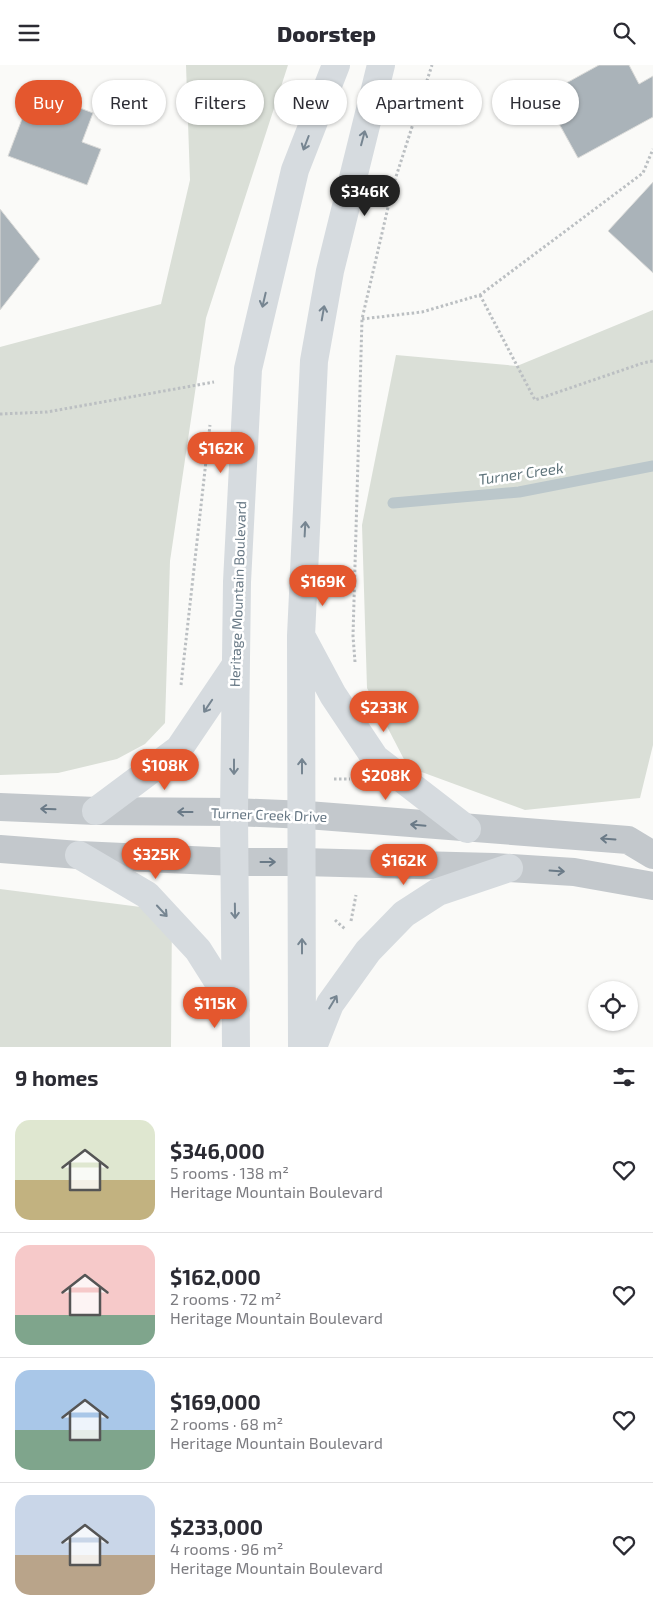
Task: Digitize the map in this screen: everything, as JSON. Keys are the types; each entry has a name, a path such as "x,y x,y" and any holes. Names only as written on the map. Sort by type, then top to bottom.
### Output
{"main road":[{"name":"Heritage Mountain Boulevard","path":"236,1047 234,813 237,582 248,369 295,170 336,65"},
{"path":"302,1047 301,636 314,361 330,271 381,65"},
{"path":"301,636 333,695 375,758 467,829"},
{"path":"96,811 179,749 236,666"},
{"path":"79,855 148,895 198,950 236,1010"},
{"path":"313,1047 330,1004 368,951 404,914 438,893 509,868"}],"street":[{"name":"Turner Creek Drive","path":"0,807 302,815 628,840 653,855"},
{"path":"0,849 79,855 235,862 509,868 574,872 653,886"}],"path":[{"path":"354,658 353,636 362,319 393,186 432,65"},
{"path":"362,319 422,312 480,295 643,173 653,149"},
{"path":"480,295 535,400 653,361"},
{"path":"0,413 47,412 214,382 213,392"},
{"path":"180,689 210,421"},
{"path":"332,916 349,933 356,891"}],"shaded area":[{"path":"186,65 288,65 283,80 274,80 274,108 206,318 170,561 165,723 145,744 117,759 58,773 0,775 0,347 161,304 190,180 188,125 264,125 264,80 187,80"},
{"path":"653,310 653,745 640,798 525,810 408,767 367,688 362,525 396,355 517,366"},
{"path":"0,889 172,911 171,1047 0,1047"}],"building":[{"path":"599,65 629,65 639,84 653,76 653,117 578,158 560,125 579,125 579,80 572,80"},
{"path":"82,109 92,113 82,142 101,149 87,185 8,156 20,125 82,125"},
{"path":"653,182 653,273 608,231"},
{"path":"0,209 40,259 0,310"}],"waterway":[{"name":"Turner Creek","path":"393,503 519,492 653,466"}]}
